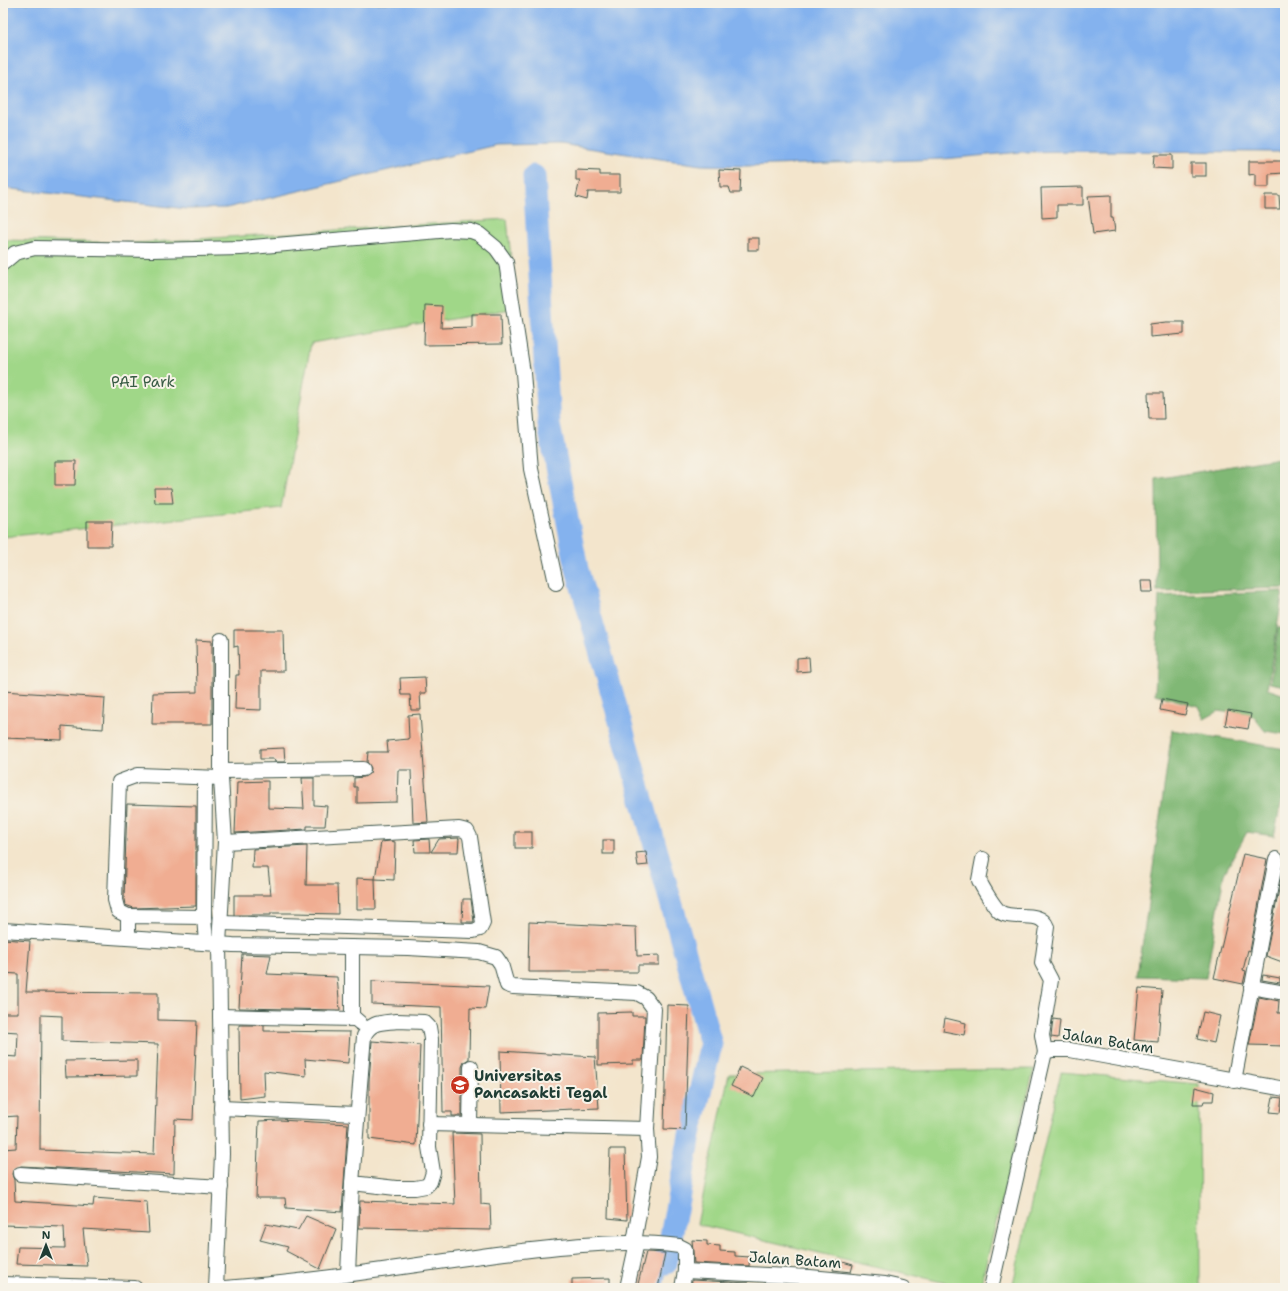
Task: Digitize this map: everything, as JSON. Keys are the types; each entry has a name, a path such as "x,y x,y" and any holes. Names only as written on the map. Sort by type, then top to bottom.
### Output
{"street":[{"path":"3,263 15,253 36,248 152,250 241,248 451,230 480,234 489,240 502,254 509,274 523,373 531,469 556,583"},
{"path":"212,943 221,923 225,842 221,775 221,640"},
{"path":"204,917 128,916 118,911 115,900 119,782 138,774 205,778 221,775 363,768"},
{"path":"205,778 204,917 212,943 220,1016 221,1186 216,1288"},
{"path":"221,923 473,931 480,929 483,923 470,838 467,831 459,829 225,842"},
{"path":"1234,1081 1276,858"},
{"path":"983,859 979,880 999,910 1004,914 1039,918 1047,927 1042,963 1051,980 1042,1035 1045,1052"},
{"path":"128,916 128,938"},
{"path":"3,930 212,943 479,952 496,957 501,964 507,985 512,987 637,993 646,998 654,1009 647,1129 649,1157 636,1242 627,1288"},
{"path":"352,947 352,1016 368,1028"},
{"path":"1251,987 1285,993"},
{"path":"220,1016 354,1018"},
{"path":"348,1274 352,1183 355,1162 357,1114 364,1036 368,1028 375,1024 397,1021 424,1022 429,1027 431,1039 429,1147 433,1172 430,1182 426,1186 396,1188 352,1183"},
{"name":"Jalan Batam","path":"991,1288 1045,1052 1052,1050 1070,1050 1234,1081 1285,1089"},
{"path":"470,1124 471,1067"},
{"path":"221,1108 357,1114"},
{"path":"429,1124 647,1129"},
{"path":"20,1174 221,1186"},
{"path":"224,1288 279,1284 514,1252 636,1242 679,1246 685,1249 685,1271 682,1288"},
{"name":"Jalan Batam","path":"685,1271 810,1282 902,1288"},
{"path":"3,1284 135,1288"}],"green space":[{"name":"PAI Park","path":"507,219 516,308 311,343 281,508 3,537 3,240 135,243"},
{"path":"1285,457 1285,588 1157,591 1156,479"},
{"path":"1283,591 1267,689 1285,695 1285,734 1265,731 1254,717 1219,711 1204,719 1198,706 1155,694 1159,596"},
{"path":"1278,628 1285,628 1285,686 1270,683"},
{"path":"1172,730 1285,749 1285,785 1274,836 1247,832 1224,874 1206,978 1138,976"},
{"path":"1034,1069 980,1288 967,1288 697,1224 729,1074"},
{"path":"1061,1072 1199,1084 1200,1288 1012,1288"}],"water":[{"path":"3,3 1285,3 1285,152 1022,152 943,159 746,166 701,165 560,144 496,145 226,208 187,209 3,188"}],"building":[{"path":"1154,155 1172,155 1172,169 1153,168"},
{"path":"1249,161 1283,161 1284,173 1269,174 1269,187 1255,187 1255,174 1249,175"},
{"path":"1191,163 1206,163 1206,176 1191,176"},
{"path":"576,170 600,171 600,175 620,175 620,192 588,192 587,200 576,197 580,180 576,180"},
{"path":"719,170 741,171 740,193 731,193 729,187 720,187"},
{"path":"1083,187 1083,205 1057,205 1057,217 1042,218 1041,188"},
{"path":"1111,195 1111,218 1113,218 1115,231 1093,234 1088,196"},
{"path":"1265,195 1279,195 1280,209 1265,209"},
{"path":"748,238 759,238 759,250 748,250"},
{"path":"425,305 442,306 441,328 472,327 472,314 501,314 502,344 424,345"},
{"path":"1184,322 1184,334 1150,337 1150,324"},
{"path":"1148,393 1163,393 1164,419 1149,419"},
{"path":"55,461 76,461 75,485 55,485"},
{"path":"154,488 171,488 173,503 155,503"},
{"path":"87,521 112,521 111,546 87,546"},
{"path":"1141,581 1152,581 1153,592 1142,592"},
{"path":"234,630 283,630 284,671 261,671 261,710 235,709 236,675 239,675 238,646 234,647"},
{"path":"196,640 212,641 212,724 152,724 153,693 197,692"},
{"path":"809,657 810,671 797,672 797,658"},
{"path":"425,677 426,693 420,693 421,710 411,710 410,695 401,695 400,678"},
{"path":"3,691 105,698 103,729 62,726 62,740 3,738"},
{"path":"1162,699 1188,704 1185,715 1160,710"},
{"path":"1228,710 1251,714 1248,729 1225,725"},
{"path":"420,714 428,822 413,823 411,770 398,770 397,802 357,803 357,787 354,787 354,778 364,777 370,773 371,768 367,762 368,752 388,752 387,741 409,739 408,715"},
{"path":"284,748 285,762 275,762 274,759 260,759 260,749"},
{"path":"302,778 314,778 314,805 327,806 325,826 307,826 307,829 235,833 237,782 268,781 268,808 304,809"},
{"path":"127,804 196,806 196,906 134,908 125,905"},
{"path":"515,832 532,832 532,848 515,848"},
{"path":"459,838 458,852 431,852 439,839"},
{"path":"429,839 430,852 415,852 414,840"},
{"path":"603,840 614,840 614,854 603,854"},
{"path":"381,842 395,842 394,880 375,879"},
{"path":"307,846 306,885 337,885 338,914 271,913 271,915 234,915 234,895 271,895 268,868 252,868 253,849"},
{"path":"646,852 648,865 638,866 636,853"},
{"path":"1243,854 1267,859 1250,951 1248,950 1243,970 1246,971 1243,984 1214,978"},
{"path":"357,878 375,879 376,909 357,909"},
{"path":"1281,879 1285,880 1285,963 1266,956"},
{"path":"463,899 471,899 474,922 462,922"},
{"path":"529,922 636,927 637,956 659,955 659,965 638,965 638,972 528,972"},
{"path":"3,939 30,941 26,992 158,993 158,1020 197,1021 193,1120 175,1119 174,1174 21,1166 13,1170 12,1174 14,1180 15,1201 93,1206 94,1198 147,1202 149,1233 83,1229 87,1266 16,1264 18,1247 65,1248 64,1227 3,1225 3,1149 16,1148 17,1116 3,1117 3,1056 17,1057 18,1032 3,1031 3,1013 18,1013 18,974 3,973","holes":["41,1015 62,1016 62,1041 158,1044 154,1154 40,1150"]},
{"path":"242,954 271,955 267,974 337,977 340,1010 239,1008"},
{"path":"1263,975 1280,978 1280,983 1262,980"},
{"path":"372,981 489,986 485,1009 470,1008 469,1059 464,1062 462,1067 462,1116 452,1116 452,1112 443,1112 441,1007 372,1004"},
{"path":"1139,988 1162,990 1158,1042 1134,1040"},
{"path":"1259,997 1279,1001 1278,1013 1285,1013 1285,1046 1249,1045"},
{"path":"667,1005 689,1006 685,1130 664,1129"},
{"path":"632,1012 632,1016 645,1016 643,1060 633,1060 633,1064 598,1065 598,1013"},
{"path":"1203,1012 1220,1016 1214,1043 1197,1039"},
{"path":"945,1018 966,1023 964,1035 943,1031"},
{"path":"1053,1019 1060,1020 1058,1038 1051,1037"},
{"path":"239,1025 264,1025 264,1031 350,1032 348,1063 305,1059 306,1076 264,1071 265,1096 240,1099"},
{"path":"372,1041 420,1045 416,1145 369,1139 369,1081"},
{"path":"500,1051 595,1057 599,1108 501,1112"},
{"path":"137,1060 137,1076 66,1077 65,1061"},
{"path":"740,1067 763,1078 754,1097 731,1086"},
{"path":"1195,1087 1214,1092 1213,1101 1204,1101 1203,1104 1193,1104"},
{"path":"1273,1097 1282,1098 1280,1113 1270,1112"},
{"path":"280,1120 348,1124 342,1212 286,1208 285,1198 256,1198 259,1121"},
{"path":"452,1133 480,1134 481,1204 490,1205 491,1230 359,1228 360,1201 455,1204"},
{"path":"610,1149 625,1149 627,1220 608,1218"},
{"path":"306,1216 336,1229 320,1269 286,1251 288,1247 260,1240 266,1224 298,1230"},
{"path":"692,1240 707,1241 707,1245 720,1246 720,1251 735,1252 735,1256 750,1257 749,1266 694,1263"},
{"path":"646,1252 665,1253 658,1288 637,1288"},
{"path":"836,1260 853,1265 851,1272 833,1270"},
{"path":"610,1278 610,1288 572,1288 572,1279"},
{"path":"692,1280 748,1283 747,1288 691,1288"}],"waterway":[{"path":"534,176 549,425 577,569 711,1044 690,1135 666,1263"},
{"path":"661,1288 666,1263"}],"place":[{"name":"Universitas Pancasakti Tegal","path":"460,1085"}]}
